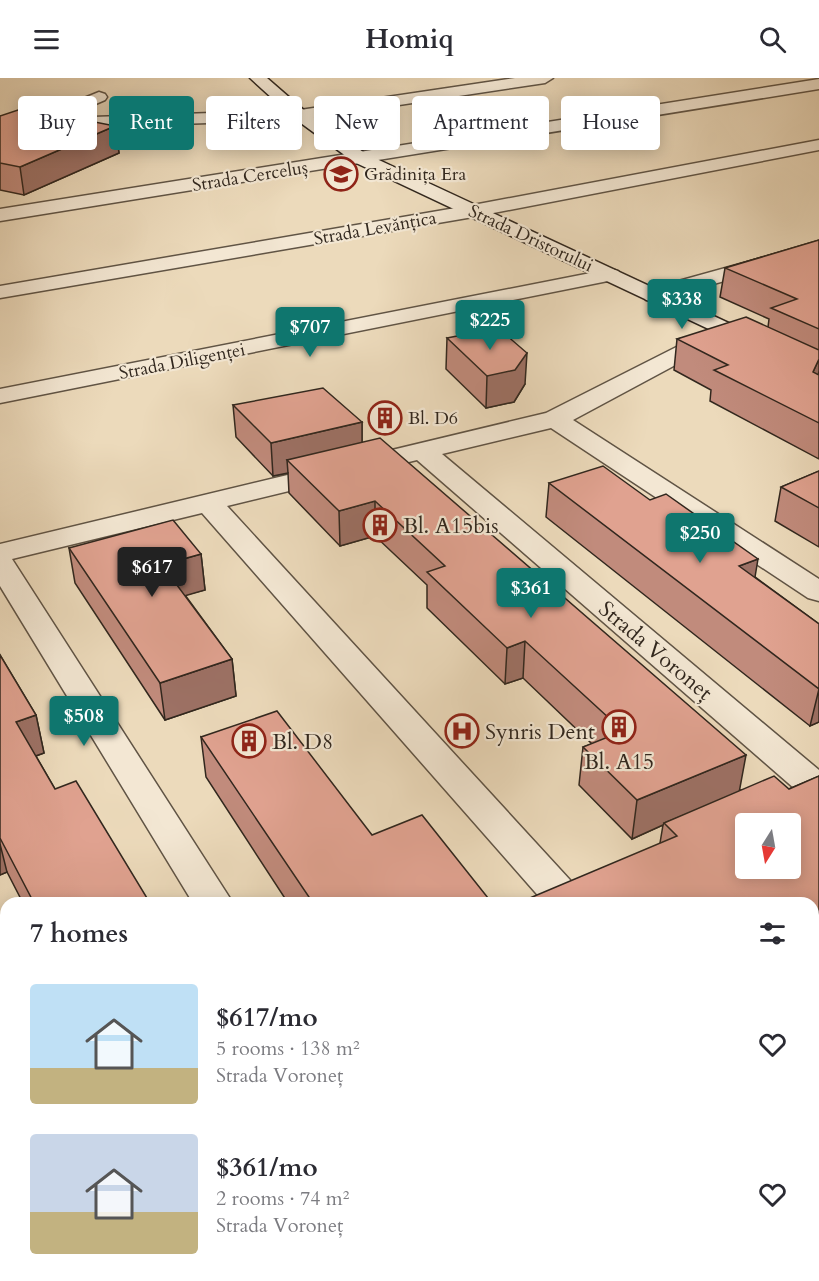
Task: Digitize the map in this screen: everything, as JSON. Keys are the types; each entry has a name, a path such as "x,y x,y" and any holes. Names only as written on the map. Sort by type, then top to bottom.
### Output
{"street":[{"name":"Strada Dristorului","path":"258,78 278,96"},
{"path":"302,115 544,78"},
{"path":"742,78 776,91"},
{"name":"Strada Cerceluș","path":"0,215 819,84"},
{"name":"Strada Dristorului","path":"302,116 360,158 819,374"},
{"path":"97,121 206,118"},
{"path":"0,138 18,130"},
{"name":"Strada Levănțica","path":"0,292 473,212 819,145"},
{"path":"654,295 819,248"},
{"name":"Strada Diligenței","path":"0,396 611,275"},
{"path":"0,553 555,419 726,329"},
{"path":"555,419 819,592"},
{"name":"Strada Voroneț","path":"422,451 801,784"},
{"path":"208,502 557,889"},
{"path":"0,562 209,897"}],"building":[{"path":"18,110 18,150 59,150 20,167 0,163 0,116"},
{"path":"97,122 109,125 109,129 97,134"},
{"path":"819,240 819,329 771,308 797,299 725,268"},
{"path":"746,317 819,350 819,359 813,372 819,375 819,423 714,370 728,365 677,339"},
{"path":"498,328 527,353 515,370 487,376 447,338"},
{"path":"323,388 362,422 271,443 233,405"},
{"path":"380,438 746,755 637,800 583,747 623,731 525,641 507,648 427,572 445,566 375,501 339,511 287,460"},
{"path":"603,466 650,500 666,494 758,559 739,566 819,624 819,689 549,483"},
{"path":"819,471 819,508 781,487"},
{"path":"173,520 201,554 162,565 232,659 160,683 69,548"},
{"path":"0,655 36,715 16,722 55,789 76,781 146,897 31,897 0,838"},
{"path":"277,711 372,835 422,815 487,897 309,897 201,737"},
{"path":"774,776 789,789 819,776 819,897 532,897 677,836 664,823"}],"place":[{"name":"Grădinița Era","path":"341,174"},
{"name":"Bl. D6","path":"385,418"},
{"name":"Bl. A15bis","path":"380,525"},
{"name":"Bl. A15","path":"619,727"},
{"name":"Synris Dent","path":"462,731"},
{"name":"Bl. D8","path":"249,741"}]}
